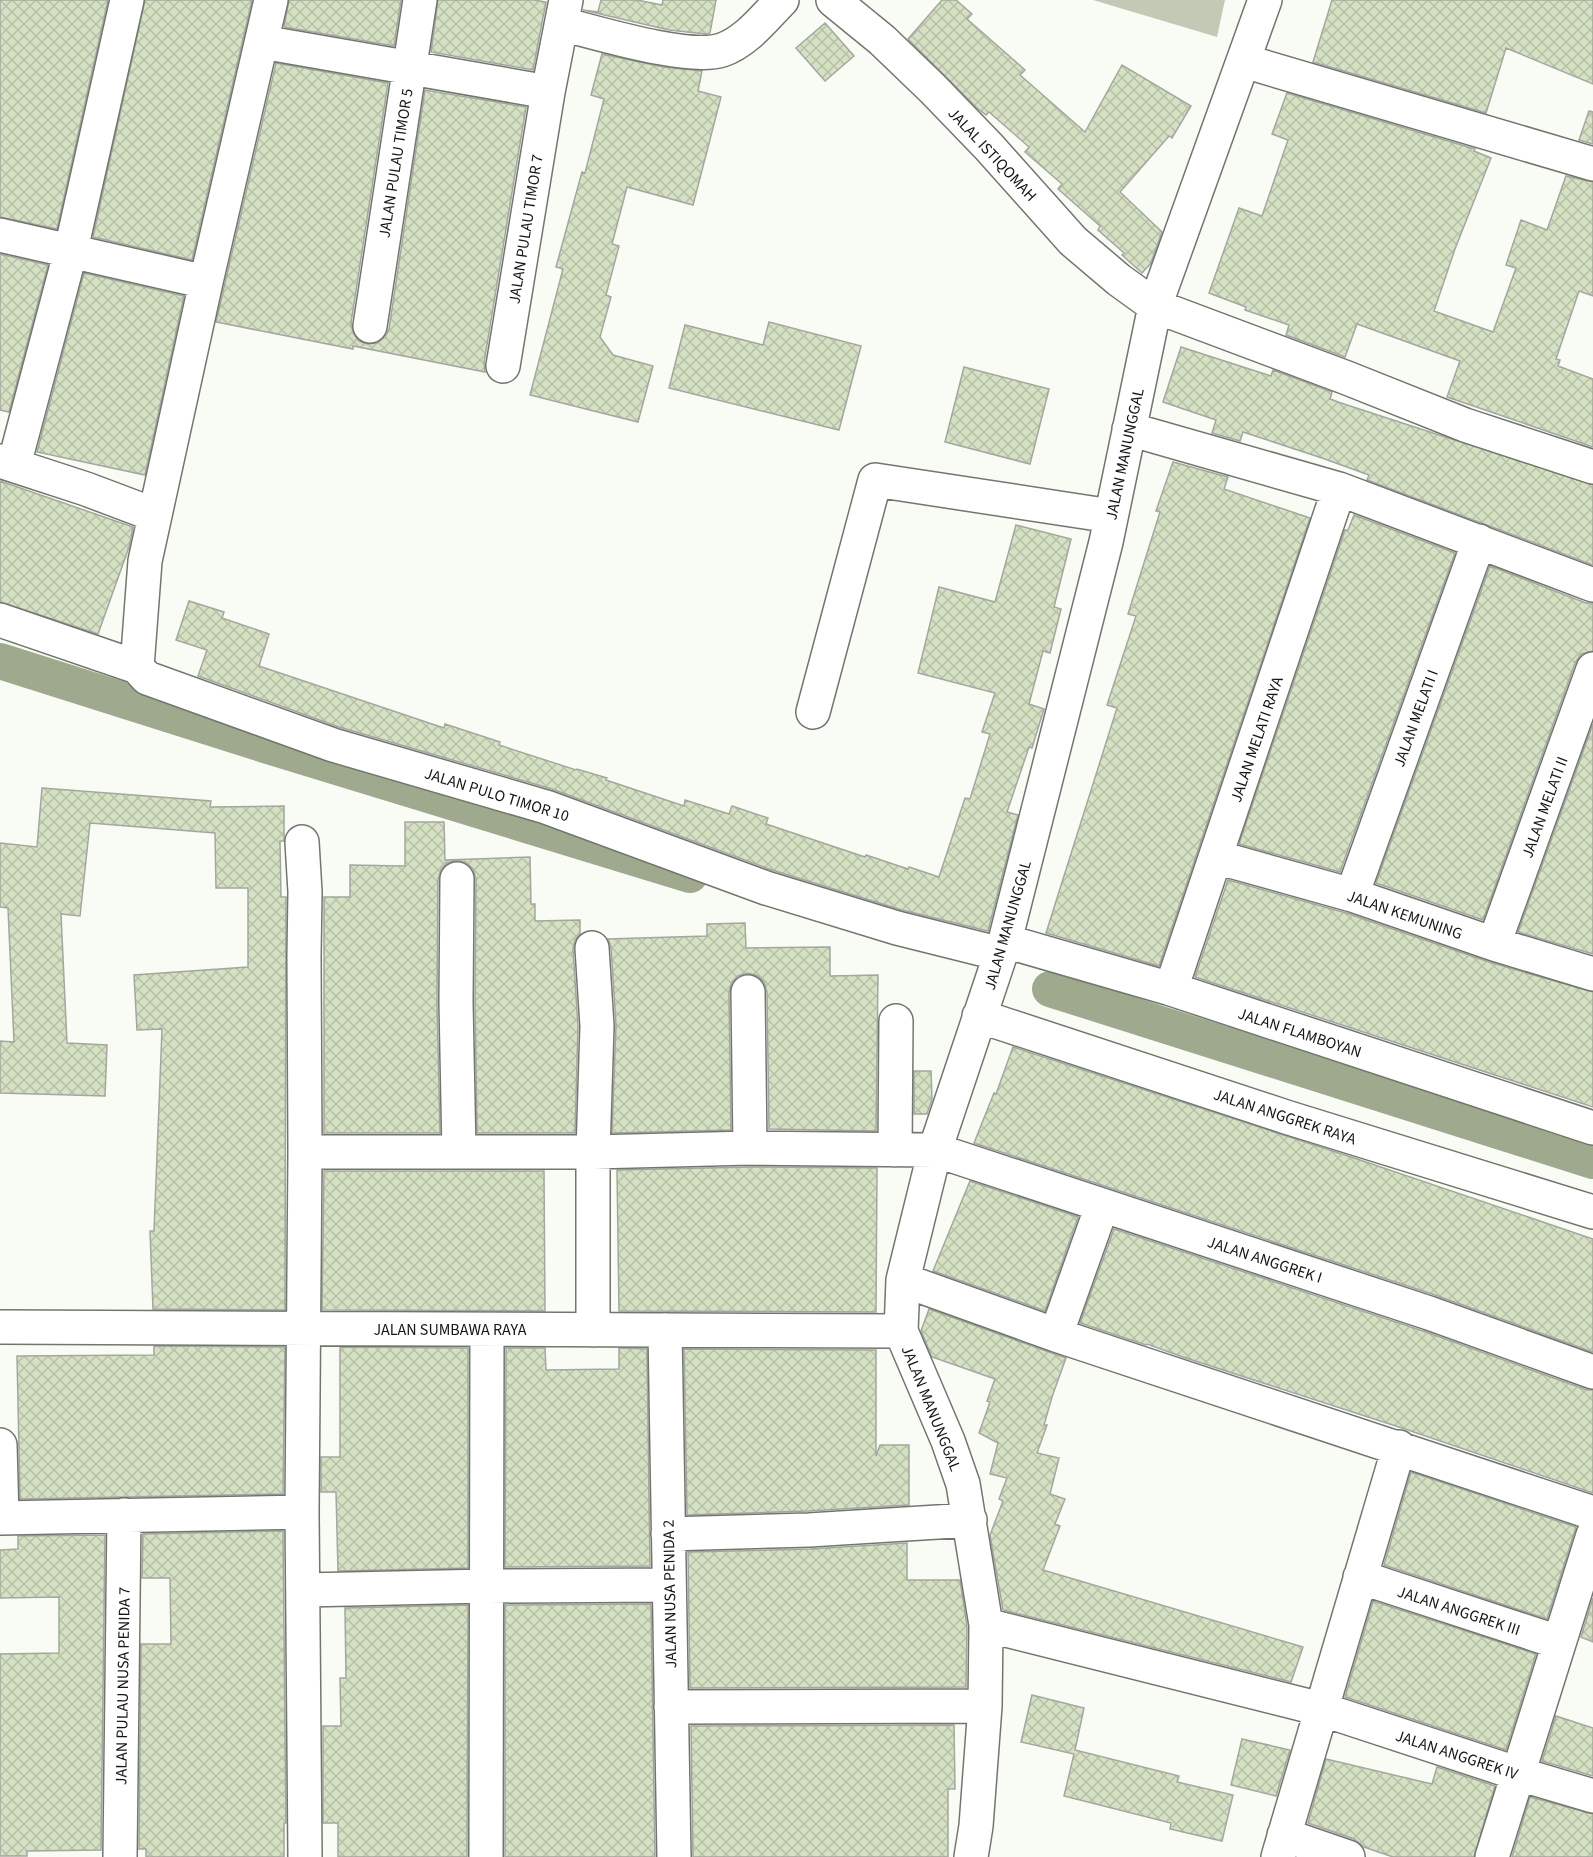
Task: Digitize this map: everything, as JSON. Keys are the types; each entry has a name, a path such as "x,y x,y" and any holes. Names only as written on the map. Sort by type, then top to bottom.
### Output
{"street":[{"path":"127,0 71,250 7,463 155,515"},
{"path":"137,667 145,561 271,0"},
{"name":"JALAN PULAU TIMOR 5","path":"370,326 420,0"},
{"path":"564,12 656,47 696,53 721,51 745,37 782,0"},
{"name":"JALAL ISTIQOMAH","path":"833,0 882,40 933,89 1073,241 1119,280 1155,306 1465,425 1593,466"},
{"name":"JALAN MANUNGGAL","path":"971,1857 976,1826 985,1706 986,1625 963,1484 948,1441 901,1331 903,1280 935,1150 1001,953 1073,678 1111,516 1155,306 1265,0"},
{"name":"JALAN PULAU TIMOR 7","path":"503,366 548,92 564,12"},
{"path":"262,42 548,92"},
{"path":"1244,61 1593,164"},
{"path":"0,235 206,282"},
{"path":"1129,429 1339,489 1593,585"},
{"path":"813,712 875,480 1111,516"},
{"name":"JALAN MELATI RAYA","path":"1171,989 1339,489"},
{"name":"JALAN MELATI I","path":"1352,895 1479,541"},
{"name":"JALAN PULO TIMOR 10","path":"0,620 137,667 147,678 333,745 546,807 777,892 897,928 1001,953"},
{"name":"JALAN MELATI II","path":"1494,944 1593,669"},
{"path":"302,842 305,892 302,1512 305,1857"},
{"name":"JALAN KEMUNING","path":"1216,857 1352,895 1494,944 1593,974"},
{"path":"457,879 456,1002 459,1152"},
{"path":"592,948 597,1026 593,1330"},
{"name":"JALAN FLAMBOYAN","path":"1001,953 1171,989 1593,1128"},
{"path":"748,992 750,1148"},
{"name":"JALAN ANGGREK RAYA","path":"983,1006 1286,1117 1593,1212"},
{"path":"895,1150 896,1021"},
{"name":"JALAN ANGGREK I","path":"304,1152 594,1152 750,1148 935,1150 1429,1313 1593,1372"},
{"path":"1056,1335 1102,1206"},
{"path":"903,1280 1056,1335 1593,1513"},
{"name":"JALAN SUMBAWA RAYA","path":"0,1327 901,1331"},
{"path":"486,1857 487,1329"},
{"name":"JALAN NUSA PENIDA 2","path":"665,1330 674,1857"},
{"path":"0,1445 1,1518 302,1512"},
{"path":"1348,1857 1281,1846 1399,1447"},
{"name":"JALAN PULAU NUSA PENIDA 7","path":"120,1857 124,1515"},
{"path":"668,1534 809,1530 970,1520"},
{"path":"1492,1857 1593,1535"},
{"name":"JALAN ANGGREK III","path":"1360,1577 1558,1642"},
{"path":"304,1590 669,1585"},
{"name":"JALAN ANGGREK IV","path":"986,1625 1321,1709 1593,1796"},
{"path":"672,1707 985,1706"}],"green space":[{"path":"1093,0 1225,0 1217,37"}],"building":[{"path":"0,0 108,0 57,229 0,217"},
{"path":"145,0 252,0 192,260 93,237"},
{"path":"289,0 401,0 394,46 284,27"},
{"path":"438,0 546,2 533,70 431,52"},
{"path":"601,0 637,0 662,5 663,0 716,0 710,33 706,34 669,30 583,10 598,12"},
{"path":"942,0 956,0 972,14 967,19 1025,70 1020,75 1085,132 1122,65 1191,106 1172,138 1169,136 1120,192 1162,232 1151,263 1142,273 1098,230 1100,226 1058,189 1062,184 1025,152 1029,147 989,112 986,115 977,108 908,39"},
{"path":"1332,0 1593,0 1593,84 1506,48 1486,113 1313,62"},
{"path":"825,23 854,56 825,81 796,48"},
{"path":"602,54 663,67 702,71 698,91 721,97 693,205 627,187 612,244 619,246 606,295 611,297 600,337 613,355 653,366 638,422 530,395 563,269 556,267 582,172 585,173 604,99 591,95"},
{"path":"276,63 388,83 351,323 353,333 359,341 367,344 377,343 385,337 389,329 425,90 526,107 484,363 485,372 216,322"},
{"path":"1287,93 1475,149 1474,151 1491,158 1455,249 1434,311 1493,332 1516,268 1506,265 1521,220 1547,230 1566,176 1593,182 1593,296 1579,291 1556,359 1560,360 1558,366 1593,379 1593,447 1447,397 1460,361 1357,324 1345,357 1286,335 1289,325 1245,310 1246,307 1209,293 1239,208 1262,216 1288,140 1272,134"},
{"path":"1589,111 1593,112 1593,144 1579,140"},
{"path":"0,254 48,265 9,412 0,410"},
{"path":"84,273 184,296 145,475 37,452"},
{"path":"769,322 861,346 839,430 669,388 685,325 763,345"},
{"path":"1181,347 1271,376 1273,370 1332,392 1330,399 1341,403 1593,485 1593,565 1367,480 1369,475 1322,458 1243,432 1240,441 1212,433 1216,420 1163,402"},
{"path":"964,367 1049,389 1030,464 945,442"},
{"path":"1173,462 1228,477 1224,489 1310,518 1159,966 1046,933 1117,708 1107,705 1136,616 1128,614 1160,512 1156,511"},
{"path":"0,481 133,527 129,547 98,634 0,602"},
{"path":"1354,515 1455,553 1340,872 1239,844 1345,530 1348,530"},
{"path":"1016,525 1071,539 1054,607 1061,609 1050,653 1043,651 1029,704 1044,709 1032,748 1029,747 1007,812 1018,815 988,931 902,910 772,870 552,789 339,727 198,676 207,650 176,640 189,601 224,612 222,618 269,634 259,666 444,728 445,724 500,742 499,745 607,778 606,780 684,806 685,800 729,814 732,806 768,818 766,824 865,857 866,855 939,877 965,798 970,799 990,734 982,732 995,693 918,673 939,587 995,602"},
{"path":"1490,566 1586,603 1593,603 1593,651 1581,654 1575,663 1483,920 1376,883"},
{"path":"1593,724 1593,954 1518,932"},
{"path":"42,788 211,801 210,807 284,806 284,841 280,841 281,897 286,897 285,1310 153,1309 150,1231 154,1231 162,1029 137,1030 134,975 248,967 248,888 216,888 215,833 90,823 80,916 61,914 67,1043 107,1045 105,1096 0,1093 0,1041 14,1042 8,908 0,907 0,843 37,847"},
{"path":"405,822 444,822 445,860 530,857 531,904 535,904 535,921 580,920 580,934 575,940 573,949 578,1026 575,1133 477,1133 476,879 473,869 458,860 447,863 438,879 437,1002 440,1133 324,1133 324,897 350,897 350,865 405,866"},
{"path":"1228,880 1346,913 1489,962 1593,992 1593,1107 1195,977"},
{"path":"745,923 746,948 830,947 830,976 878,975 876,1131 769,1129 767,992 764,982 758,976 748,973 738,976 732,982 729,992 731,1130 612,1133 616,1025 611,947 608,939 707,936 707,924"},
{"path":"1013,1047 1593,1239 1593,1352 1435,1295 974,1143 994,1093 996,1094"},
{"path":"914,1071 931,1071 932,1099 927,1114 914,1114"},
{"path":"750,1167 877,1168 876,1312 619,1311 617,1170"},
{"path":"324,1171 544,1171 545,1311 322,1310"},
{"path":"970,1181 1078,1217 1045,1311 933,1271"},
{"path":"1114,1229 1423,1331 1587,1390 1593,1390 1593,1493 1080,1323"},
{"path":"929,1309 1066,1358 1052,1397 1044,1425 1047,1425 1037,1453 1059,1458 1050,1494 1065,1499 1055,1524 1060,1526 1043,1570 1303,1647 1291,1682 1003,1610 990,1535 1003,1501 999,1499 1007,1478 990,1474 998,1443 979,1433 995,1379 932,1357 921,1331"},
{"path":"154,1346 285,1347 283,1494 20,1499 17,1356 154,1355"},
{"path":"340,1347 468,1348 468,1568 338,1571 336,1492 321,1492 321,1457 340,1457"},
{"path":"506,1348 545,1348 546,1370 619,1369 619,1348 647,1349 650,1566 505,1567"},
{"path":"684,1349 876,1350 876,1456 880,1445 909,1445 909,1505 687,1515"},
{"path":"1411,1472 1576,1527 1547,1619 1384,1565"},
{"path":"283,1531 286,1823 284,1823 284,1857 146,1857 146,1849 139,1849 141,1644 171,1644 170,1578 142,1578 143,1534"},
{"path":"105,1535 101,1850 27,1851 27,1856 0,1856 0,1654 59,1653 59,1597 0,1598 0,1550 18,1549 18,1536"},
{"path":"907,1543 907,1580 960,1580 967,1626 966,1687 690,1688 688,1552 810,1549"},
{"path":"1593,1598 1593,1642 1581,1637"},
{"path":"1373,1601 1536,1654 1506,1750 1345,1697"},
{"path":"651,1604 655,1857 505,1857 505,1605"},
{"path":"468,1605 467,1857 338,1857 338,1823 323,1823 323,1726 341,1726 340,1678 346,1678 345,1608"},
{"path":"1032,1695 1084,1708 1075,1750 1179,1776 1177,1782 1233,1795 1222,1841 1170,1829 1171,1823 1064,1796 1074,1754 1021,1742"},
{"path":"1556,1716 1593,1728 1593,1776 1542,1761"},
{"path":"954,1725 955,1789 948,1789 948,1857 693,1857 691,1726"},
{"path":"1242,1739 1290,1750 1276,1796 1231,1785"},
{"path":"1326,1759 1432,1784 1437,1767 1495,1786 1474,1857 1393,1857 1364,1847 1354,1839 1308,1823"},
{"path":"1530,1797 1593,1814 1593,1857 1512,1857"}],"waterway":[{"path":"0,661 690,875"},
{"path":"1050,989 1593,1161"}]}
